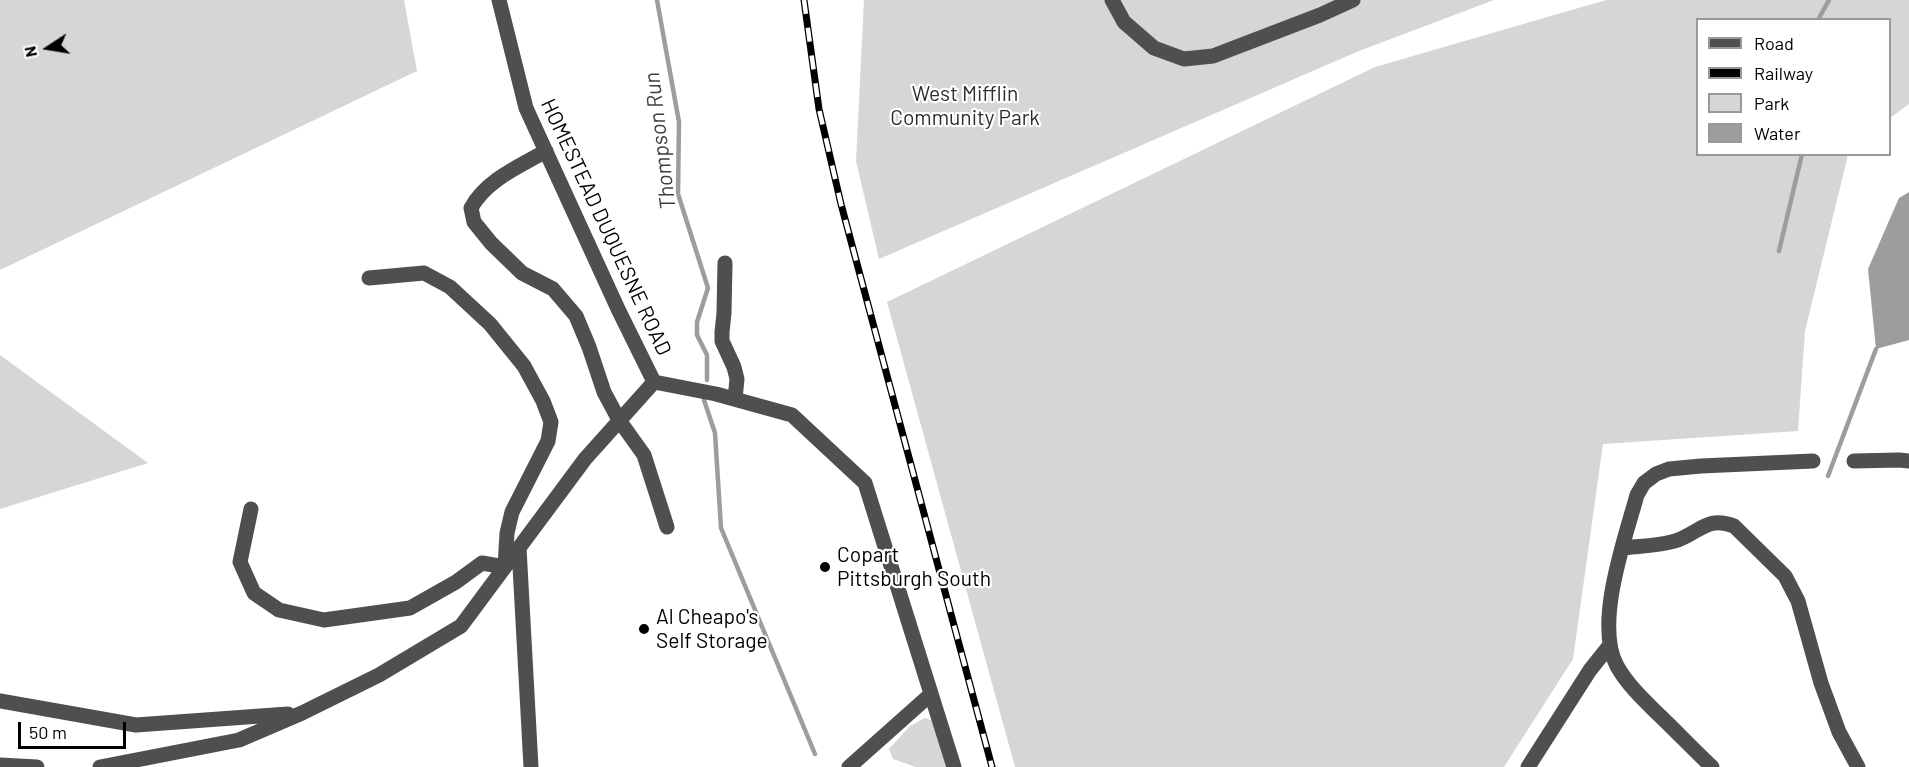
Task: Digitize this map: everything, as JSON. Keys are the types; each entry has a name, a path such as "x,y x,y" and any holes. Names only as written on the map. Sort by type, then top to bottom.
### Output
{"street":[{"name":"HOMESTEAD DUQUESNE ROAD","path":"100,767 239,740 302,714 379,675 460,626 585,459 654,382 526,108 499,0"},
{"path":"1112,0 1124,22 1154,48 1184,59 1213,56 1353,0"},
{"path":"546,151 500,178 477,196 471,208 474,222 491,243 522,273 553,289 576,316 604,392 619,420 644,455 667,527"},
{"path":"725,263 722,341 737,379 735,399"},
{"path":"251,509 240,562 254,593 279,610 324,620 410,608 456,582 482,563 505,567 507,533 512,512 548,441 551,422 543,401 524,366 490,324 450,287 424,273 369,278"},
{"path":"654,382 735,399 792,415 865,483 954,767"},
{"path":"1712,767 1633,689 1616,665 1610,645 1607,626 1611,597 1637,495 1644,483 1656,474 1669,469 1701,465 1813,461"},
{"path":"1854,461 1909,461"},
{"path":"1622,548 1650,546 1678,540 1716,522 1734,526 1785,576 1798,601 1821,683 1839,732 1858,767"},
{"path":"519,548 531,767"},
{"path":"1528,767 1590,670 1610,645"},
{"path":"848,767 931,694"},
{"path":"0,701 136,725 302,714"},
{"path":"0,765 37,767"}],"green space":[{"path":"0,0 404,0 417,71 0,270"},
{"name":"West Mifflin Community Park","path":"864,0 1494,0 1359,51 879,259 856,161"},
{"path":"1606,0 1909,0 1909,104 1891,117 1891,18 1696,18 1696,156 1848,156 1805,331 1798,431 1603,444 1573,659 1504,767 1015,767 887,302 1375,67"},
{"path":"0,355 148,463 0,509"},
{"path":"925,718 933,721 947,767 916,767 893,759 889,749 910,726"}],"water":[{"path":"1909,192 1909,340 1876,349 1868,269 1899,198"}],"waterway":[{"name":"Thompson Run","path":"657,0 679,122 678,194 708,288 697,322 697,335 707,355 707,380"},
{"path":"1819,18 1829,0"},
{"path":"1779,251 1802,156"},
{"path":"1828,476 1876,349"},
{"name":"Thompson Run","path":"704,400 715,433 721,528 815,754"}],"railway":[{"path":"804,0 819,109 841,204 992,767"}],"place":[{"name":"Copart Pittsburgh South","path":"825,567"},
{"name":"Al Cheapo's Self Storage","path":"644,629"}]}
